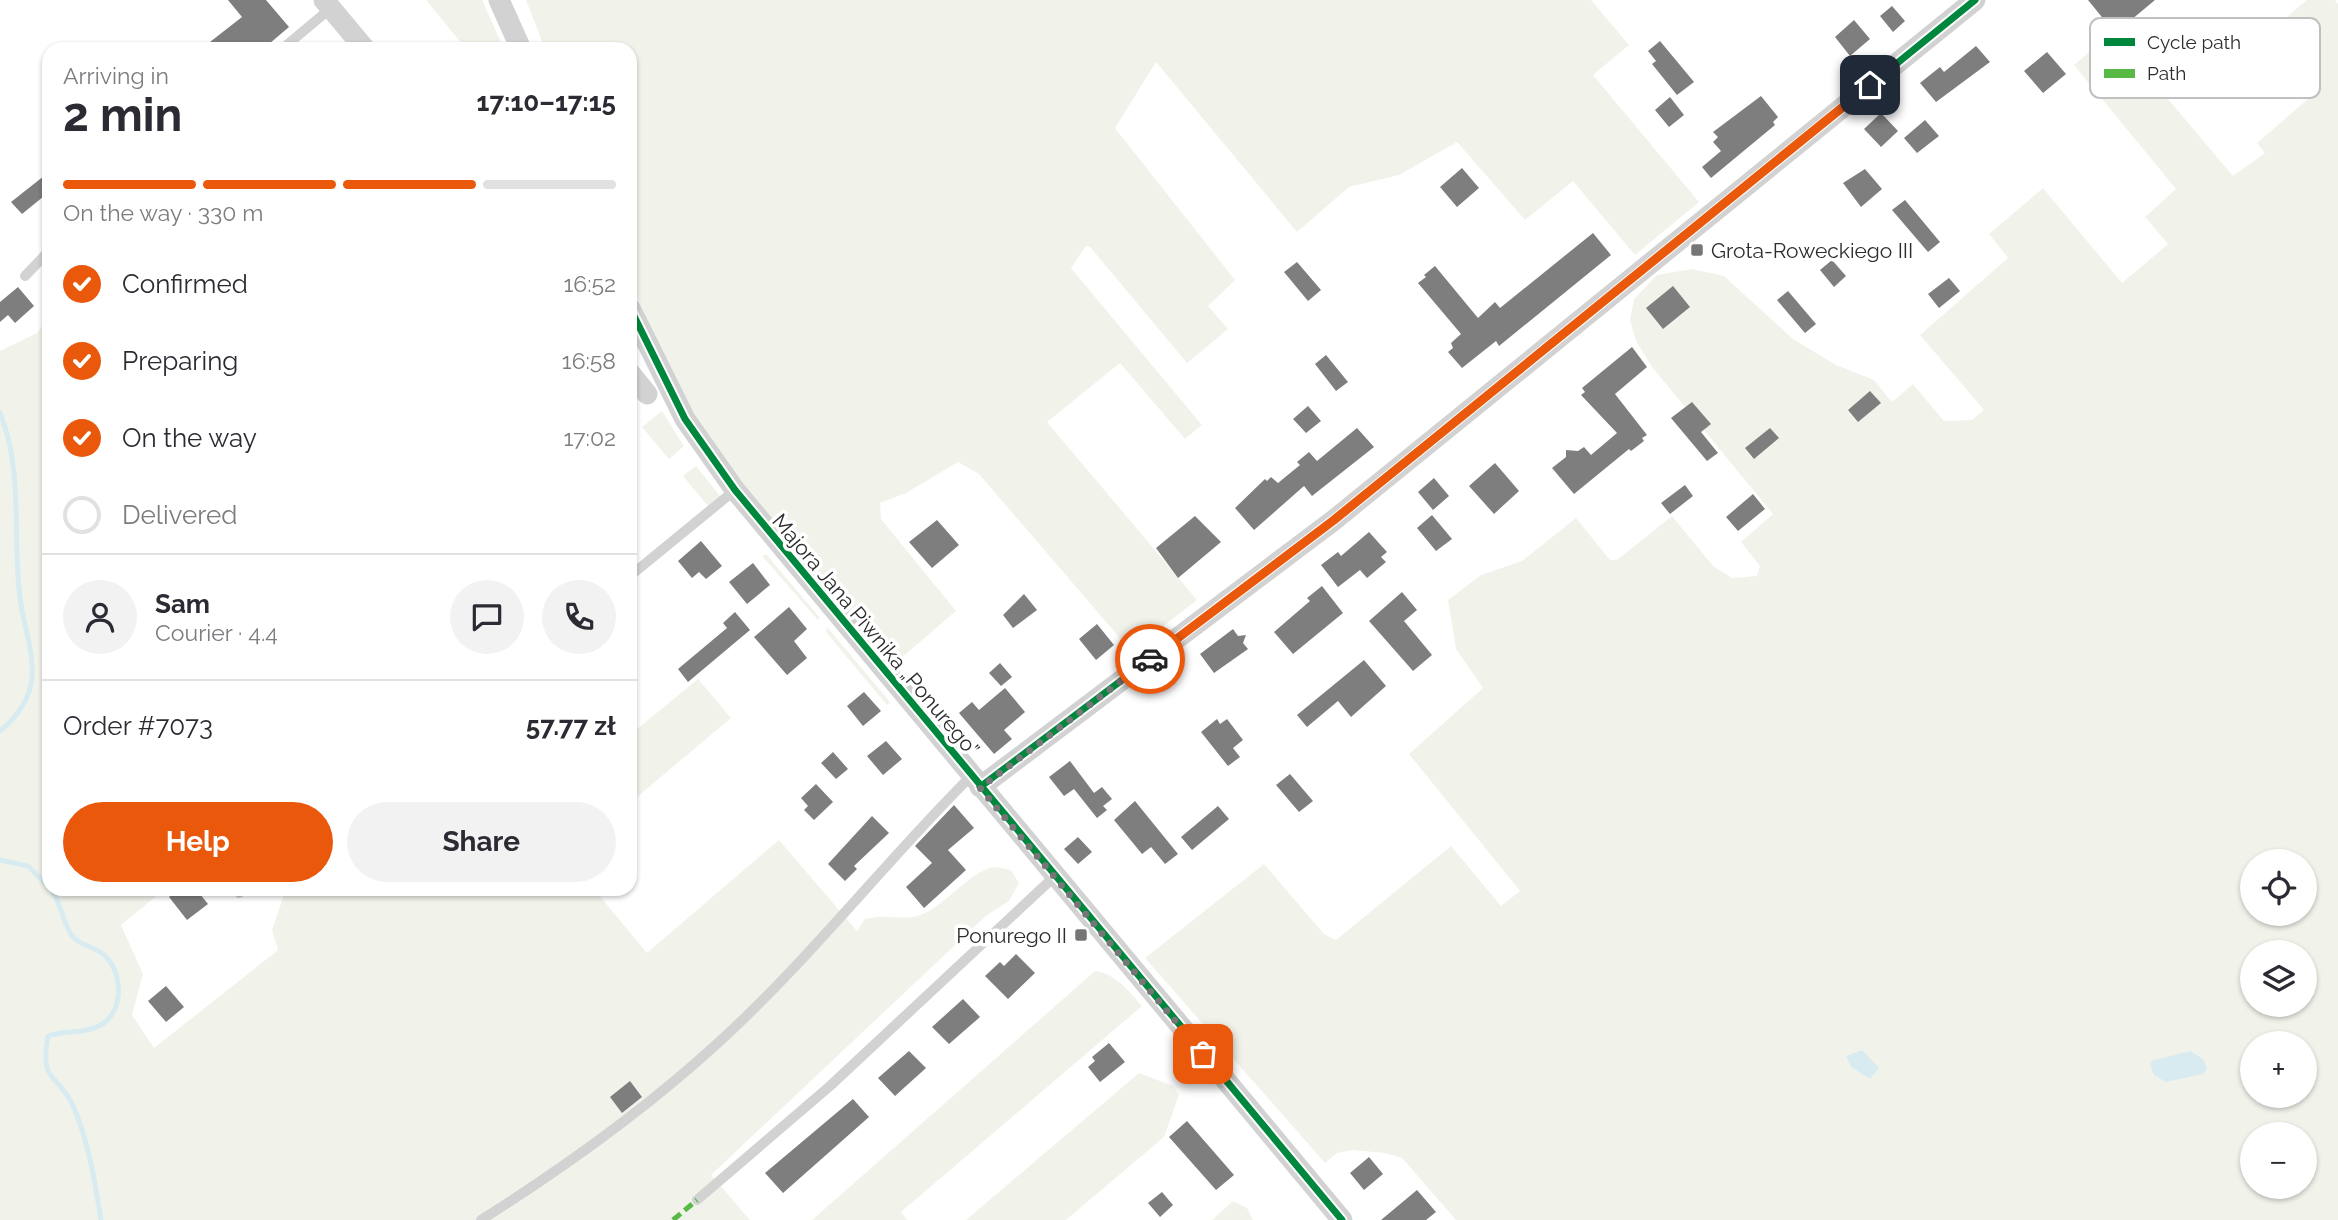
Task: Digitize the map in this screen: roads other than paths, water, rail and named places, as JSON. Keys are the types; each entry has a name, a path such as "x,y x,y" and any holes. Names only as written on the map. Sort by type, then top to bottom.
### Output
{"street":[{"path":"499,0 518,42"},
{"path":"976,782 1334,520 1975,0"},
{"path":"328,4 359,42"},
{"name":"Majora Jana Piwnika „Ponurego”","path":"637,323 678,408 735,490 1342,1220"},
{"path":"637,382 647,394"}],"lane":[{"path":"289,42 328,4"},
{"path":"24,276 42,258"},
{"path":"637,570 735,490"},
{"path":"481,1220 592,1145 721,1041 976,782"},
{"path":"697,1200 830,1086 1055,876"}],"waterway":[{"path":"0,413 15,481 20,598 32,667 31,685 25,700 17,714 0,731"},
{"path":"0,860 28,866 42,880"},
{"path":"55,896 74,938 103,954 110,961 117,980 117,1001 109,1019 88,1030 48,1036 46,1052 48,1071 68,1097 84,1135 101,1220"}],"place":[{"name":"Grota-Roweckiego III","path":"1697,250"},
{"name":"Ponurego II","path":"1081,935"}]}
